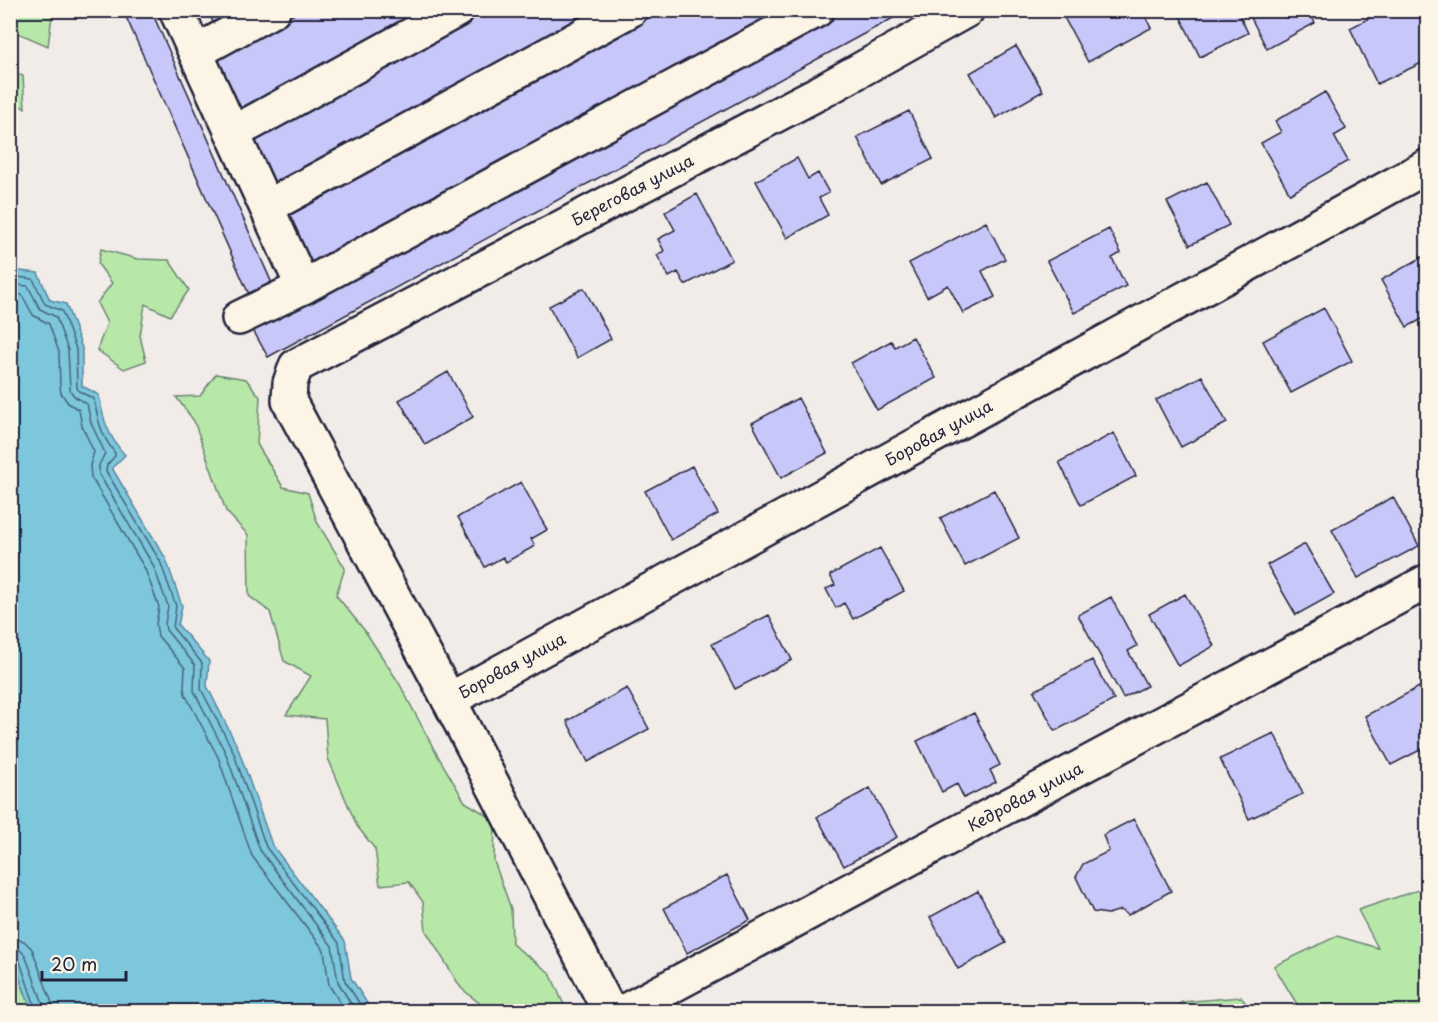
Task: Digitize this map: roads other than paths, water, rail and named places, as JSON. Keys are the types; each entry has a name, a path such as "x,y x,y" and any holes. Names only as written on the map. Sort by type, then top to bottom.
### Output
{"street":[{"path":"176,10 303,287"},
{"path":"196,52 273,10"},
{"path":"233,133 457,10"},
{"path":"267,207 630,10"},
{"path":"239,318 303,287 817,10"},
{"name":"Береговая улица","path":"449,700 289,401 290,383 296,366 826,89 968,10"},
{"name":"Боровая улица","path":"449,700 1428,166"},
{"name":"Кедровая улица","path":"623,1011 1428,581"},
{"path":"449,700 610,1011"}],"water":[{"path":"11,270 38,273 50,300 66,304 82,348 82,386 99,395 107,427 125,455 112,468 166,559 182,606 178,625 209,661 207,686 238,748 272,845 345,941 351,978 372,1011 32,1011 10,953"}]}
